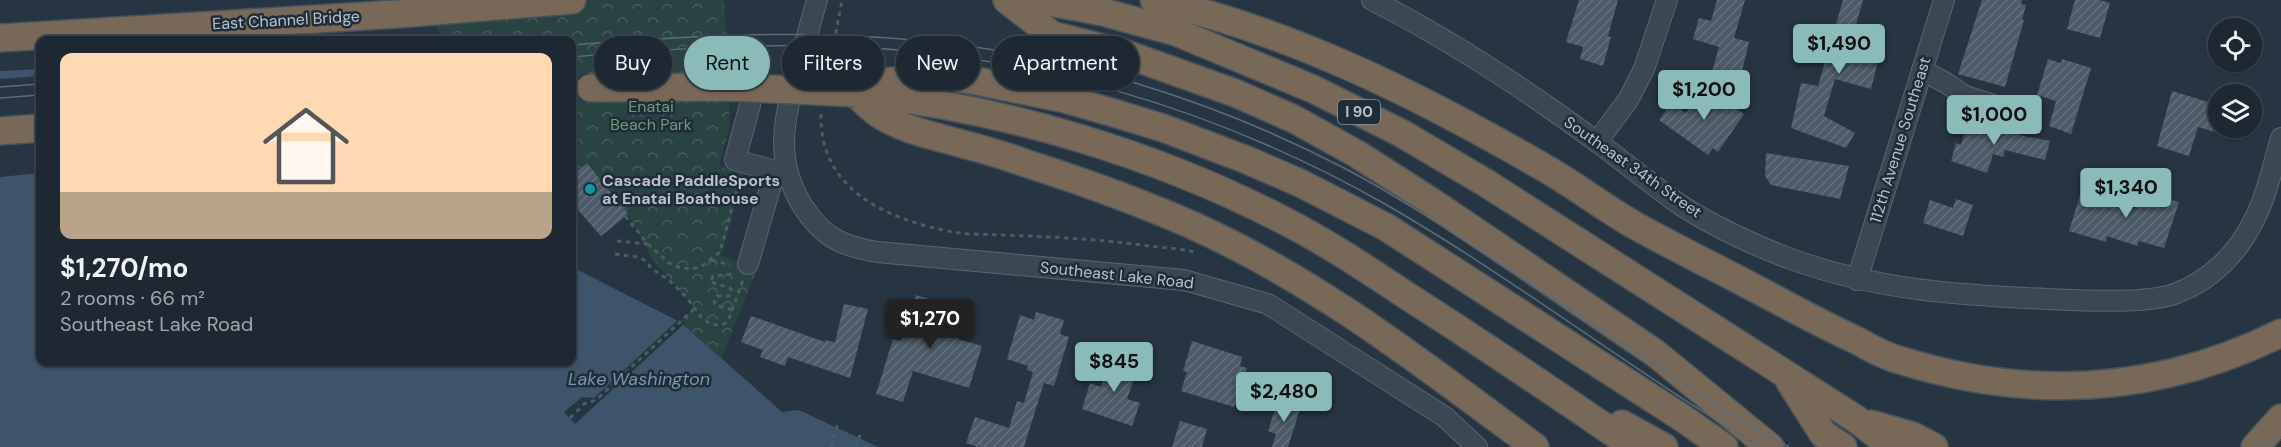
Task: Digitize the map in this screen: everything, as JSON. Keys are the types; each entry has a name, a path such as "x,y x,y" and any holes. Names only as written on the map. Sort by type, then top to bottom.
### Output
{"highway":[{"name":"East Channel Bridge","path":"0,38 398,14 572,0"},
{"path":"1006,0 1052,35 1122,53 1206,81 1294,119 1348,149 1441,208 1646,346 1770,447"},
{"name":"I 90","path":"1039,0 1103,12 1176,32 1313,89 1381,123 1486,183 1856,419 1892,447"},
{"path":"1154,0 1197,10 1318,52 1388,83 1545,168 1635,225 1822,324 1891,357 1975,377 2043,386 2077,386 2129,382 2201,366 2281,333"},
{"path":"874,96 942,77 1013,87 1114,113 1206,144 1300,183 1386,227 1551,332 1724,447"},
{"path":"576,90 731,87 874,96 1006,118 1150,161 1218,189 1333,247 1498,354 1635,447"},
{"path":"874,96 911,130 1027,163 1138,202 1245,251 1293,276 1387,337 1535,447"},
{"path":"0,131 36,128"},
{"path":"1498,354 1664,447"},
{"path":"1786,376 1823,434 1844,447"},
{"path":"1856,419 1913,436 1934,447"}],"street":[{"path":"740,267 780,170 786,114 817,0"},
{"name":"Southeast 34th Street","path":"1372,0 1428,29 1478,60 1597,142 1682,206 1790,259 1857,280 1928,292 2091,300 2149,299 2176,294 2204,278 2226,261 2241,243 2265,192 2281,138"},
{"path":"1597,142 1628,100 1644,69 1667,0"},
{"name":"112th Avenue Southeast","path":"1857,280 1944,0"},
{"path":"1922,70 1965,96 2016,112"},
{"path":"750,105 735,160 780,170"},
{"name":"Southeast Lake Road","path":"780,170 809,216 825,234 854,249 1184,279 1268,304 1445,417 1477,447"}],"path":[{"path":"835,36 842,0"},
{"path":"822,106 821,123 828,156 846,185 872,206 905,218"},
{"path":"626,216 648,243 669,263 680,268 692,269 712,260 720,252 745,163"},
{"path":"617,241 648,243"},
{"path":"615,254 638,257 646,261 651,268 670,281 701,317 716,325 728,321 740,267"},
{"path":"712,260 740,267"},
{"path":"732,310 716,305 717,296 729,296 732,291 730,288 712,284 711,278 730,276 735,274 740,267"},
{"path":"570,418 584,404 596,400 695,309"},
{"path":"831,447 838,423"},
{"path":"856,447 860,435"}],"green space":[{"name":"Enatai Beach Park","path":"416,0 724,0 726,36 684,36 684,90 728,90 730,126 719,166 744,173 721,256 758,267 721,358 680,322 695,308 651,257 628,214 587,163 576,172 576,36 438,36"}],"water":[{"name":"Lake Washington","path":"0,0 36,36 36,366 576,366 576,269 680,322 782,412 799,410 878,447 0,447"}],"pier":[{"path":"0,0 420,0 442,36 36,36 36,69 0,71"},
{"path":"36,76 36,173 0,177 0,79"},
{"path":"679,319 685,323 575,424 564,412 582,397 594,398"}],"building":[{"path":"1579,0 1618,0 1603,66 1580,59 1583,47 1566,42"},
{"path":"1717,0 1745,0 1734,38 1749,42 1740,79 1712,72 1719,47 1693,39 1699,18 1711,21"},
{"path":"1843,0 1863,0 1856,25 1885,34 1871,89 1835,79 1824,116 1855,133 1846,148 1791,128 1801,83 1818,86"},
{"path":"1982,0 2022,0 2021,4 2026,5 2005,87 1958,74"},
{"path":"2075,0 2099,0 2110,3 2100,38 2067,29"},
{"path":"2048,59 2061,63 2062,59 2091,68 2071,134 2049,126 2056,101 2037,95"},
{"path":"1705,86 1744,114 1718,152 1713,148 1708,155 1659,120 1671,103 1686,113"},
{"path":"2172,91 2208,102 2208,130 2198,127 2189,156 2157,146"},
{"path":"1969,119 2031,138 2050,141 2045,160 2005,150 2003,157 1993,154 1987,173 1951,161 1956,143 1961,145"},
{"path":"1766,153 1849,166 1840,199 1771,185 1765,176"},
{"name":"Cascade PaddleSports at Enatai Boathouse","path":"587,163 628,214 601,236 576,208 576,172"},
{"path":"2141,190 2179,202 2164,248 2139,241 2137,246 2107,236 2106,242 2069,231 2081,192 2135,209"},
{"path":"1956,199 1973,205 1963,236 1923,223 1930,200 1953,208"},
{"path":"916,295 967,311 958,339 982,346 969,388 913,371 903,402 876,394 893,339 901,341"},
{"path":"844,304 868,309 850,378 788,357 785,366 760,357 763,350 741,342 751,316 825,342 825,340 835,342"},
{"path":"1036,312 1064,320 1060,334 1069,337 1054,386 1044,383 1024,447 978,447 966,443 975,417 1009,428 1017,401 1024,403 1033,372 1027,370 1028,366 1007,359 1020,315 1034,320"},
{"path":"1192,341 1242,357 1240,366 1247,368 1234,407 1181,391 1187,372 1183,371"},
{"path":"1111,356 1139,365 1127,399 1140,403 1132,426 1082,409 1090,383 1101,387"},
{"path":"1278,399 1301,406 1288,447 1272,447 1276,434 1268,431"},
{"path":"1180,421 1207,429 1202,447 1172,447"}],"tram line":[{"path":"576,45 786,34 915,40 971,46 1082,68 1191,101 1296,144 1370,182 1439,224 1744,422 1789,447"},
{"path":"576,57 761,46 824,46 898,50 971,59 1043,72 1114,90 1184,112 1253,139 1385,204 1480,262 1712,418 1760,447"},
{"path":"0,87 36,84"},
{"path":"0,98 36,95"},
{"path":"2255,447 2281,437"}],"place":[{"name":"Cascade PaddleSports at Enatai Boathouse","path":"590,189"}]}
